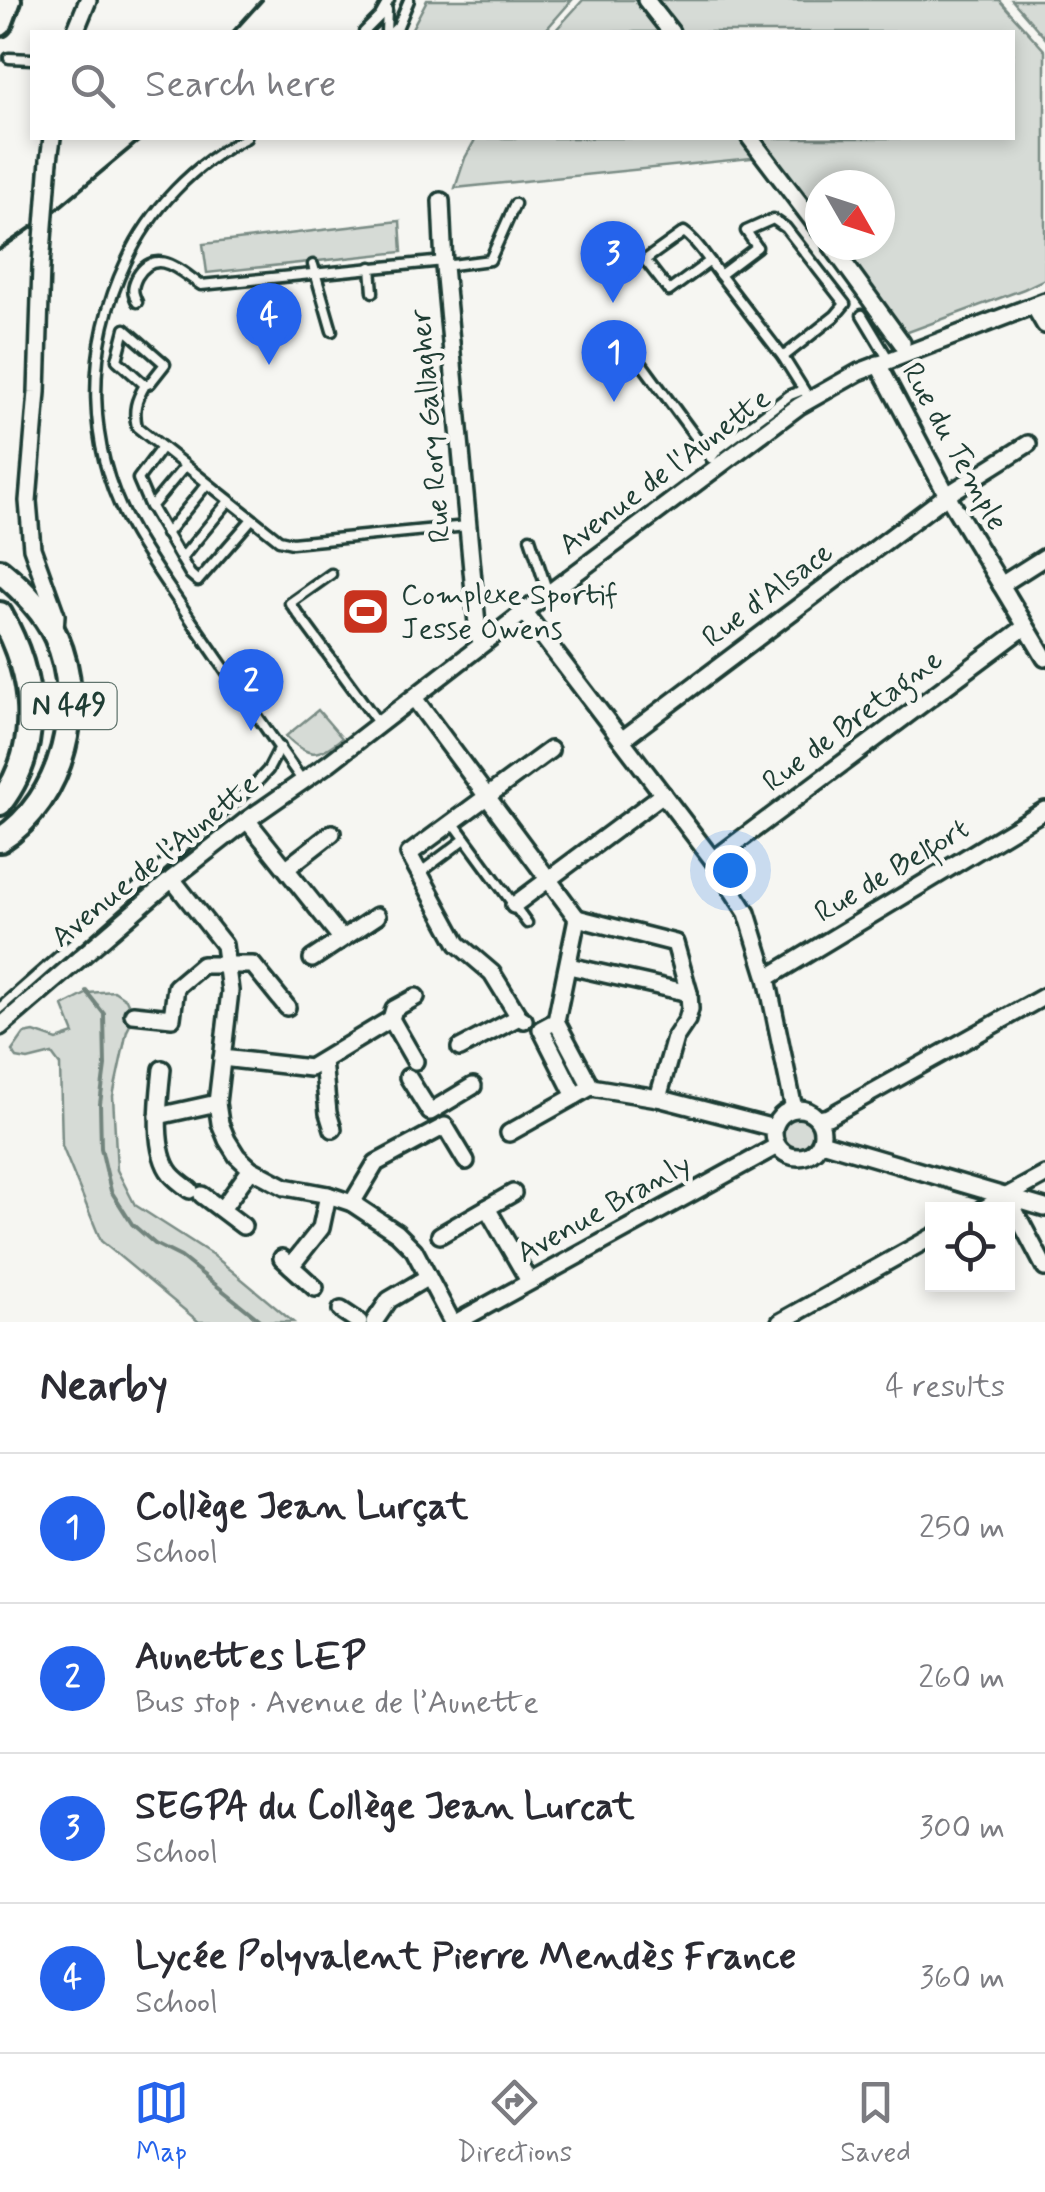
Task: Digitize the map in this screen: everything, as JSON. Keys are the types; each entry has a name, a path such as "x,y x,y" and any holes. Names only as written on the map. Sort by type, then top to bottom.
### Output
{"main road":[{"path":"0,24 9,0"},
{"name":"N 449","path":"0,572 32,600 55,634 63,655 70,715 59,761 39,801 25,820 0,840"},
{"path":"0,614 18,652 31,719 20,771 0,803"}],"street":[{"path":"76,30 88,0"},
{"path":"646,0 669,30"},
{"path":"52,140 28,500 32,548 56,615 55,634"},
{"path":"752,140 805,210"},
{"name":"Rue Rory Gallagher","path":"441,202 467,526 478,634 483,643"},
{"path":"842,260 902,343"},
{"path":"1040,304 1045,325"},
{"name":"Avenue de l'Aunette","path":"302,780 806,395 1040,304"},
{"name":"Rue du Temple","path":"884,362 947,495 1045,658"},
{"name":"Rue d'Alsace","path":"623,740 947,495 1028,444"},
{"path":"1000,585 1045,558"},
{"path":"524,612 713,860 748,913 768,978 794,1109"},
{"name":"Rue de Bretagne","path":"713,860 1025,627"},
{"path":"414,698 577,918 675,943 689,993 690,1014 675,1038 658,1098"},
{"path":"550,750 409,854 458,944 492,973 519,1017 541,1030 575,1096"},
{"name":"Avenue de l’Aunette","path":"0,1027 172,879 302,780"},
{"path":"514,906 663,794"},
{"name":"Rue de Belfort","path":"768,978 1045,810"},
{"path":"247,820 342,938"},
{"path":"287,868 332,833"},
{"path":"172,879 224,945 230,991 217,1103 227,1140 251,1170 285,1187 352,1203 397,1232 414,1250 455,1322"},
{"path":"312,959 377,916"},
{"path":"577,918 556,1022 592,1087"},
{"path":"134,1014 172,1018 176,986 202,965 253,966 286,1007"},
{"path":"569,966 689,993"},
{"path":"222,1058 310,1068 390,1020 394,1009 416,996"},
{"path":"818,1120 1045,996"},
{"path":"460,1048 519,1017"},
{"path":"390,1020 430,1112 445,1126 466,1161"},
{"path":"541,1030 556,1022"},
{"path":"323,1060 332,1129"},
{"path":"162,1070 158,1116 164,1163 170,1173 243,1226"},
{"path":"430,1112 474,1086"},
{"path":"509,1133 592,1087 658,1098 774,1128"},
{"path":"158,1116 217,1103"},
{"path":"806,1110 818,1120 822,1126 821,1142 811,1154 796,1158 782,1152 774,1128 782,1114 806,1110"},
{"path":"352,1203 376,1163 445,1126"},
{"path":"821,1142 1045,1208"},
{"name":"Avenue Branly","path":"455,1322 778,1146"},
{"path":"222,1210 251,1170"},
{"path":"996,1202 1045,1175"},
{"path":"440,1235 513,1193"},
{"path":"315,1288 286,1262 322,1228 328,1195"},
{"path":"1007,1196 1045,1268"},
{"path":"487,1208 529,1282"},
{"path":"780,1322 925,1240"},
{"path":"374,1322 389,1300 428,1277"},
{"path":"341,1310 359,1322"}],"lane":[{"path":"392,30 398,26 408,0"},
{"path":"388,3 389,30"},
{"path":"366,30 388,3"},
{"path":"9,58 30,60"},
{"path":"243,140 185,181 132,248 106,311 95,382 96,414 108,472 134,533 302,780"},
{"path":"137,302 133,294 139,273 148,264 159,262 174,266 202,286 314,269 490,260 515,204"},
{"path":"720,275 757,247 746,231 773,219 786,228 845,304 783,356"},
{"path":"710,262 670,291 645,260 684,232 689,235 710,262 720,275 783,356 806,395"},
{"path":"371,267 373,292"},
{"path":"314,269 332,331"},
{"path":"862,315 884,362"},
{"path":"125,330 165,364 150,384 145,384 117,360 125,330"},
{"path":"628,345 714,462"},
{"path":"145,384 134,412 137,427 279,540 292,543 467,526"},
{"path":"162,447 138,479 150,508 198,581 251,520"},
{"path":"150,508 184,466"},
{"path":"166,534 207,484"},
{"path":"182,560 228,501"},
{"path":"530,538 548,593"},
{"path":"331,574 290,603 380,724"},
{"path":"0,1008 257,782 280,748"},
{"path":"453,822 527,923"},
{"path":"419,873 465,838"}],"shaded area":[{"path":"427,0 572,0 546,30 411,30"},
{"path":"583,0 999,0 1045,51 1045,279 900,335 842,260 895,260 895,170 805,170 805,212 761,157 455,188 475,140 1015,140 1015,30 556,30"},
{"path":"1012,0 1045,0 1045,38"},
{"path":"400,221 402,252 207,273 203,244"},
{"path":"318,710 342,738 320,752 307,752 286,736"},
{"path":"114,991 126,999 134,1017 127,1031 113,1096 117,1170 135,1205 213,1255 293,1322 199,1322 101,1241 62,1146 60,1065 52,1054 28,1060 17,1058 12,1051 24,1034 34,1032 57,1040 74,1034 63,1006 88,993"},
{"path":"798,1117 809,1122 814,1133 809,1144 798,1149 787,1144 782,1133 787,1122"}],"waterway":[{"path":"86,991 104,1014 101,1148 111,1191 132,1224 155,1244 181,1257 262,1322"}],"railway":[{"path":"235,30 262,0"},
{"path":"0,249 51,214 140,140"}],"place":[{"name":"SEGPA du Collège Jean Lurcat","path":"613,303"},
{"name":"Lycée Polyvalent Pierre Mendès France","path":"269,365"},
{"name":"Collège Jean Lurçat","path":"614,402"},
{"name":"Complexe Sportif Jesse Owens","path":"366,612"},
{"name":"Aunettes LEP","path":"251,731"}]}
